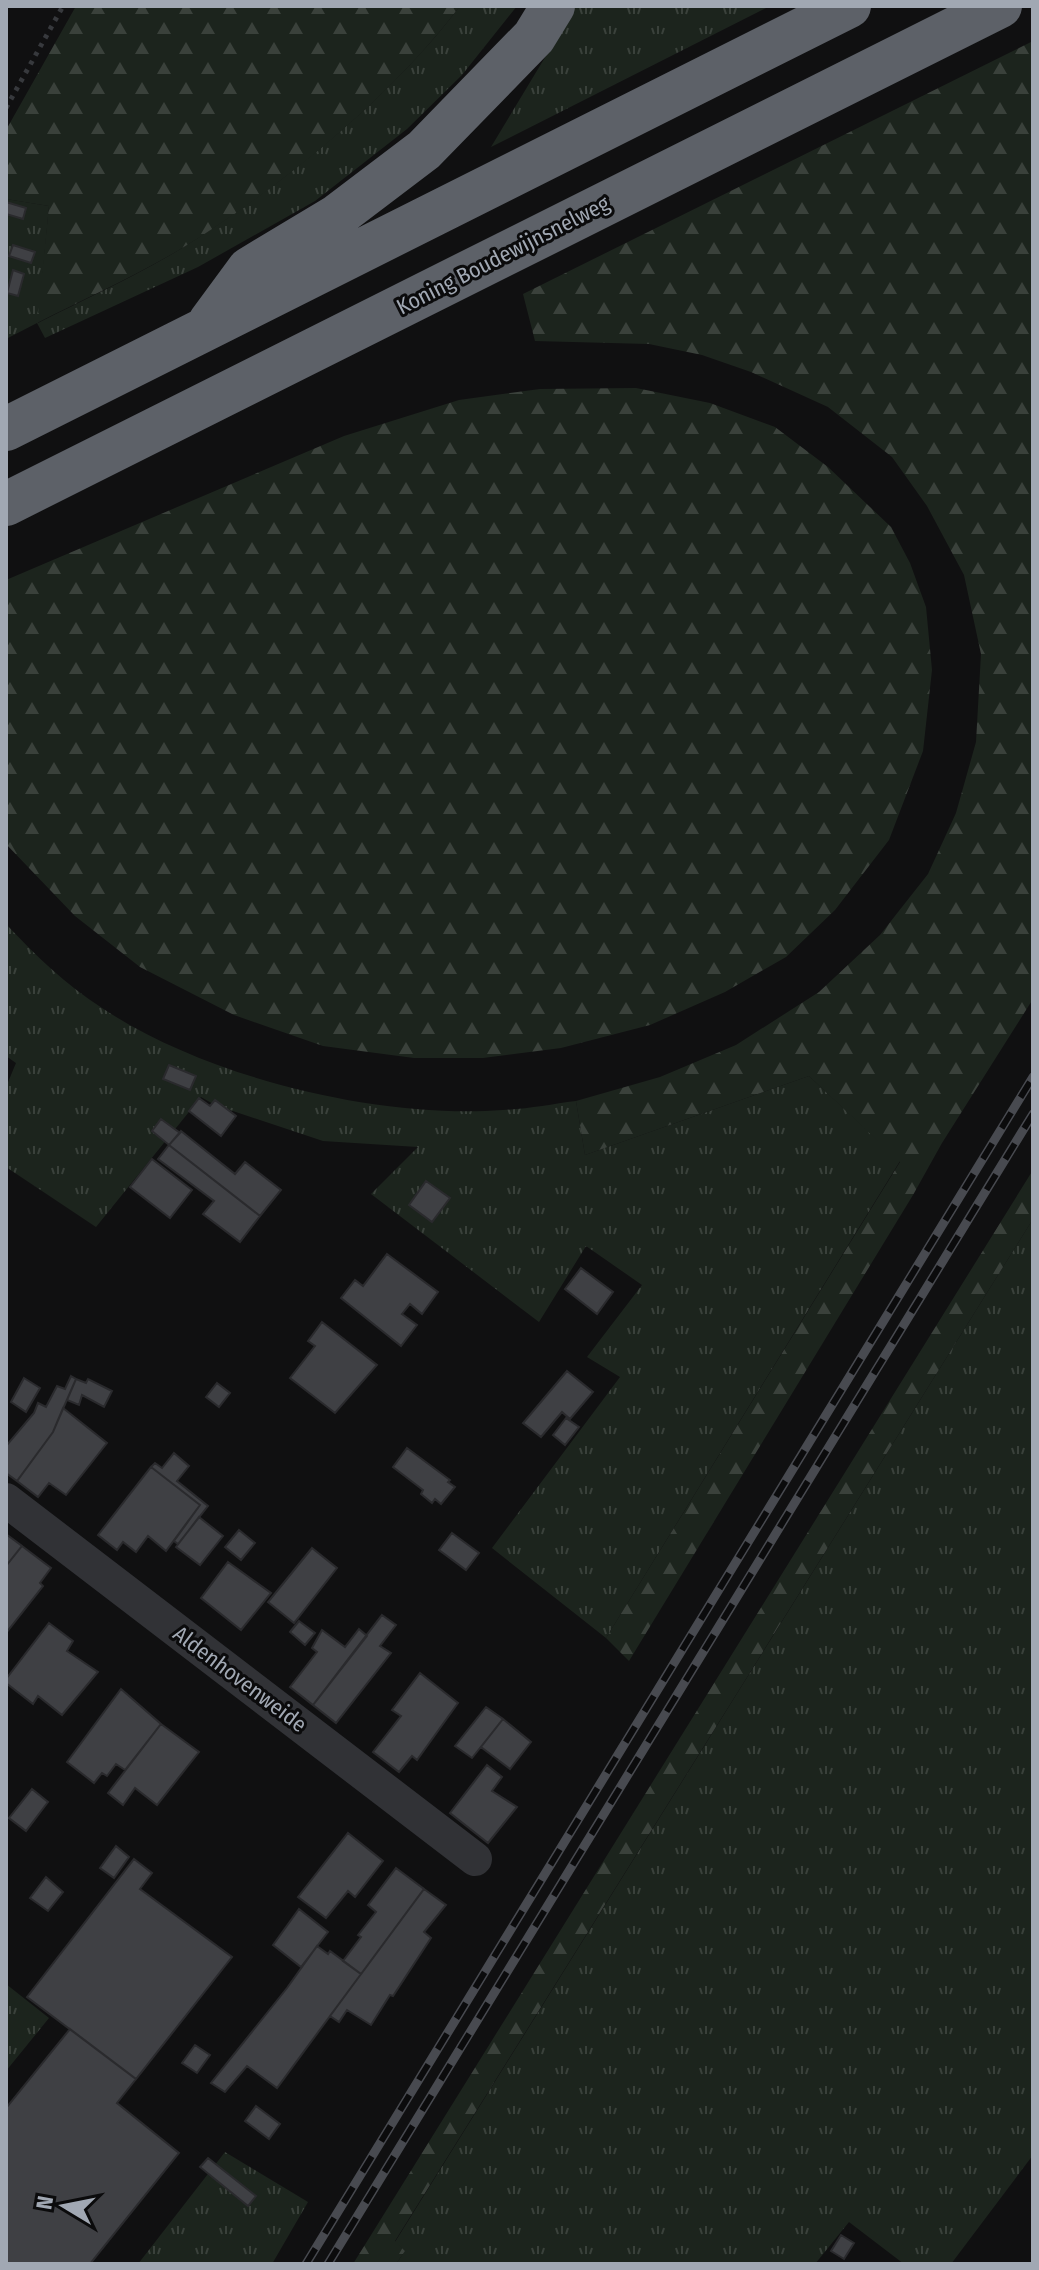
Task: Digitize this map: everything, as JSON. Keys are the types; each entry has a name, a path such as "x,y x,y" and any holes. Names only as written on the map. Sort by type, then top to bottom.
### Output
{"highway":[{"path":"207,328 249,269 337,216 424,150 534,37 553,6"},
{"path":"6,429 849,6"},
{"name":"Koning Boudewijnsnelweg","path":"6,504 1000,6"}],"street":[{"name":"Aldenhovenweide","path":"6,1500 475,1859"}],"path":[{"path":"6,108 63,6"}],"green space":[{"path":"76,6 460,6 400,75 293,171 179,250 37,323 49,206 6,199 6,130"},
{"path":"460,6 517,6 462,75 407,129 315,201 198,267 45,338 37,323 6,339 6,199 49,206 38,323 162,260 255,199 366,108 432,41"},
{"path":"576,6 770,6 491,147"},
{"path":"1033,41 1033,999 942,1143 629,1661 606,1638 900,1162 809,1076 585,1155 576,1101 660,1077 736,1045 819,992 880,935 928,874 956,813 976,742 981,654 964,575 927,506 892,457 828,407 751,372 702,355 649,344 535,341 523,294"},
{"path":"636,388 710,403 775,427 828,467 891,527 910,563 926,607 932,670 923,751 889,840 835,910 786,957 725,992 650,1025 561,1048 483,1058 414,1058 323,1046 234,1015 140,967 75,916 6,844 6,580 344,436 459,400 540,389"},
{"path":"6,924 76,990 144,1033 191,1055 295,1089 402,1108 454,1111 512,1109 576,1101 585,1155 809,1076 900,1161 606,1638 492,1548 620,1377 587,1357 642,1285 586,1246 539,1322 371,1194 418,1147 323,1141 215,1105 201,1097 96,1227 6,1167 6,1087 16,1063 6,1056"},
{"path":"1033,1170 1033,1219 395,2241 405,2251 396,2264 353,2264"},
{"path":"1033,1219 1033,2155 951,2264 904,2264 849,2222 815,2264 396,2264 405,2251 395,2242"},
{"path":"6,1984 49,2018 6,2071"},
{"path":"225,2152 308,2202 272,2264 138,2264"}],"building":[{"path":"6,202 26,208 23,219 6,214"},
{"path":"13,245 35,252 31,263 9,256"},
{"path":"13,270 24,274 18,296 7,293"},
{"path":"169,1065 196,1076 190,1090 163,1079"},
{"path":"199,1098 210,1106 215,1100 236,1116 221,1136 189,1111"},
{"path":"161,1119 180,1133 169,1145 152,1131"},
{"path":"181,1131 235,1174 245,1162 281,1190 260,1216 169,1145"},
{"path":"169,1145 260,1216 240,1242 203,1214 214,1201 158,1159"},
{"path":"152,1159 192,1190 170,1218 130,1187"},
{"path":"426,1181 450,1198 432,1222 409,1205"},
{"path":"387,1254 438,1292 422,1314 410,1304 402,1314 417,1325 401,1346 341,1298 355,1280 363,1286"},
{"path":"581,1268 613,1292 597,1314 565,1289"},
{"path":"322,1322 377,1365 335,1413 290,1378 315,1346 308,1341"},
{"path":"567,1371 593,1392 570,1419 562,1412 541,1437 523,1423"},
{"path":"71,1376 76,1379 53,1432 17,1481 6,1473 6,1446 34,1413 38,1403 46,1407 57,1386 65,1389"},
{"path":"24,1378 40,1388 26,1412 11,1402"},
{"path":"76,1379 86,1383 88,1379 112,1391 104,1407 82,1395 79,1405 67,1400"},
{"path":"217,1383 230,1393 219,1407 206,1397"},
{"path":"63,1408 107,1443 66,1495 49,1483 38,1497 17,1481 53,1432"},
{"path":"566,1418 579,1427 565,1445 553,1435"},
{"path":"407,1448 455,1487 441,1504 435,1499 432,1503 421,1494 423,1490 393,1467"},
{"path":"174,1453 189,1466 177,1481 208,1506 178,1544 174,1541 200,1505 151,1467 155,1463 162,1468"},
{"path":"151,1467 200,1505 166,1551 148,1536 136,1552 123,1542 117,1550 98,1535"},
{"path":"199,1517 223,1536 200,1565 176,1547"},
{"path":"239,1530 255,1543 241,1560 225,1547"},
{"path":"452,1533 479,1553 466,1570 439,1550"},
{"path":"6,1534 22,1546 6,1566"},
{"path":"22,1546 51,1568 40,1583 43,1586 6,1633 6,1566"},
{"path":"312,1548 337,1568 294,1623 268,1602"},
{"path":"228,1562 271,1593 241,1630 201,1598"},
{"path":"382,1615 396,1625 380,1646 391,1653 336,1723 313,1705"},
{"path":"299,1621 315,1633 305,1645 290,1632"},
{"path":"49,1623 73,1641 67,1651 98,1672 62,1715 38,1696 33,1704 6,1683"},
{"path":"359,1629 367,1636 313,1705 290,1687 317,1652 312,1648 322,1630 345,1647"},
{"path":"420,1673 458,1703 417,1760 412,1756 399,1772 373,1752 401,1716 392,1710"},
{"path":"121,1689 161,1724 125,1770 116,1764 107,1776 102,1773 94,1783 67,1762"},
{"path":"486,1707 503,1719 472,1758 455,1746"},
{"path":"503,1719 531,1742 510,1769 481,1747"},
{"path":"161,1724 199,1752 157,1805 135,1788 123,1805 108,1793"},
{"path":"487,1765 502,1777 492,1791 517,1807 488,1843 450,1813"},
{"path":"32,1789 48,1802 26,1831 9,1818"},
{"path":"348,1833 383,1861 355,1897 348,1891 326,1918 298,1897"},
{"path":"116,1846 129,1857 114,1878 100,1868"},
{"path":"134,1859 152,1873 140,1889 232,1957 136,2079 27,1997"},
{"path":"396,1868 424,1889 361,1974 343,1961 376,1912 368,1905"},
{"path":"46,1877 63,1892 48,1911 30,1898"},
{"path":"424,1889 446,1905 424,1932 431,1938 393,1996 390,1995 371,2025 347,2010 339,2022 330,2016"},
{"path":"299,1909 328,1932 301,1967 273,1945"},
{"path":"317,1946 328,1954 330,1951 361,1974 277,2088 247,2066 225,2092 211,2083 287,1988"},
{"path":"70,2029 136,2079 117,2103 179,2153 90,2264 6,2264 6,2108"},
{"path":"195,2045 210,2055 197,2073 182,2063"},
{"path":"256,2106 280,2124 269,2139 245,2121"},
{"path":"208,2158 256,2196 248,2206 200,2167"},
{"path":"841,2235 854,2243 844,2259 831,2251"}],"railway":[{"path":"306,2264 1033,1077"},
{"path":"328,2264 1033,1114"}]}
